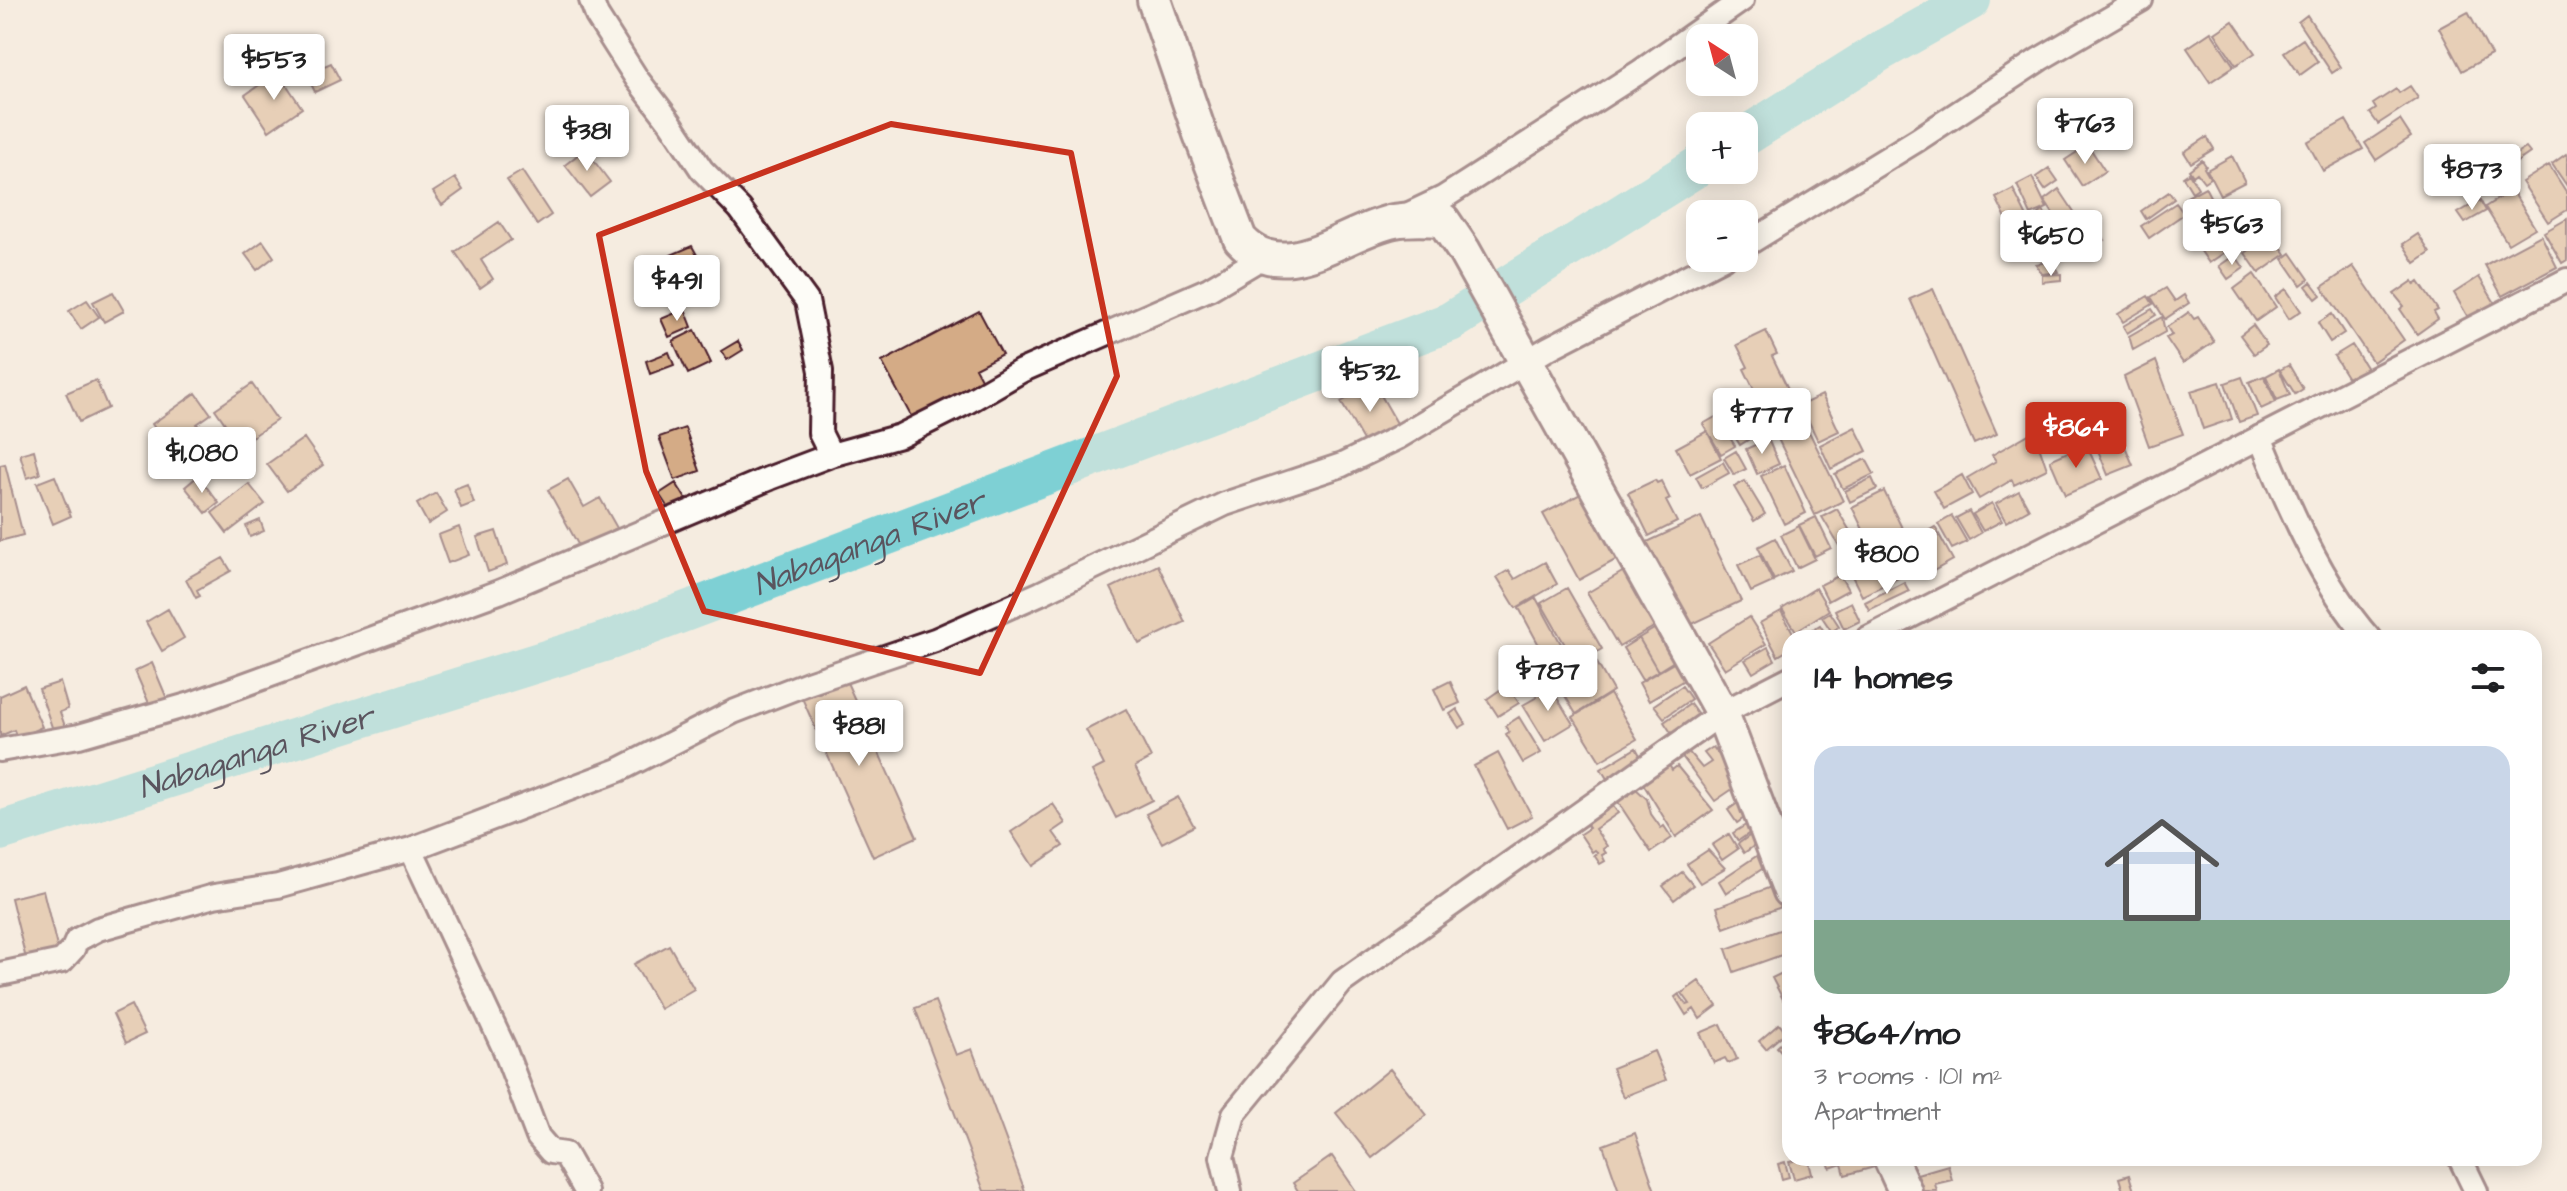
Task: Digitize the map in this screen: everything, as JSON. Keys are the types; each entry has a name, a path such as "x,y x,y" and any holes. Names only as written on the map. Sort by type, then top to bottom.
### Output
{"main road":[{"path":"1154,0 1240,239 1250,249 1263,257 1283,260 1306,255 1392,222 1443,220 1464,251 1722,713 1782,870"},
{"path":"1894,1166 1905,1191"}],"street":[{"path":"591,0 597,16 637,79 702,170 740,209 807,301 821,371 820,433 831,455"},
{"path":"1392,222 1443,198 1641,71 1742,0"},
{"path":"1758,237 1917,140 2040,59 2141,0"},
{"path":"0,750 79,736 191,704 499,592 717,499 831,455 900,436 1021,371 1209,289 1263,257"},
{"path":"0,974 62,961 77,940 98,929 214,896 329,874 411,849 619,770 733,712 935,640 1041,593 1225,504 1342,465 1397,438 1518,349 1691,272"},
{"path":"1884,630 2567,280"},
{"path":"2260,437 2325,575 2341,604 2362,630"},
{"path":"1230,1191 1222,1157 1234,1114 1342,982 1722,713 1782,682"},
{"path":"411,849 504,1048 538,1137 551,1152 565,1154 586,1191"},
{"path":"2464,1166 2476,1191"}],"highlighted area":[{"path":"891,124 1071,153 1117,376 980,673 704,611 646,471 599,235"}],"building":[{"path":"2468,12 2491,55 2462,71 2439,28"},
{"path":"2307,15 2341,67 2332,73 2298,22"},
{"path":"2233,21 2255,53 2236,65 2215,33"},
{"path":"2211,32 2234,66 2210,82 2187,48"},
{"path":"2303,39 2318,62 2300,75 2284,52"},
{"path":"331,63 340,80 315,92 306,74"},
{"path":"278,72 302,108 269,131 245,95"},
{"path":"2410,86 2418,98 2378,124 2370,113 2376,109 2373,104 2396,89 2399,93"},
{"path":"2346,120 2363,149 2323,171 2307,142"},
{"path":"2400,120 2411,137 2376,160 2365,143"},
{"path":"2207,137 2214,149 2191,163 2184,152"},
{"path":"2088,145 2105,171 2082,186 2065,160"},
{"path":"2526,148 2530,153 2517,162 2513,156"},
{"path":"585,149 610,182 590,197 565,165"},
{"path":"2232,156 2245,182 2220,195 2207,170"},
{"path":"2567,156 2567,186 2552,164"},
{"path":"2202,160 2210,178 2204,182 2197,173 2193,176 2189,170"},
{"path":"2549,165 2567,193 2567,210 2548,222 2522,182"},
{"path":"2049,168 2058,181 2045,190 2036,177"},
{"path":"522,171 551,215 537,225 507,180"},
{"path":"2189,173 2198,188 2192,192 2183,177"},
{"path":"2032,177 2047,208 2031,215 2017,185"},
{"path":"455,178 463,190 442,205 433,192"},
{"path":"2205,187 2215,206 2196,217 2185,198"},
{"path":"2013,189 2029,221 2012,230 1996,198"},
{"path":"2059,189 2075,213 2069,218 2074,225 2065,231 2044,200"},
{"path":"2512,190 2535,228 2508,244 2485,207"},
{"path":"2169,192 2174,199 2146,219 2141,211"},
{"path":"2236,200 2259,232 2251,237 2229,204"},
{"path":"2480,200 2486,211 2465,223 2458,213"},
{"path":"2176,203 2184,214 2149,238 2141,226"},
{"path":"2043,211 2062,236 2056,241 2037,216"},
{"path":"2080,215 2089,228 2083,232 2074,219"},
{"path":"2567,219 2567,260 2562,263 2544,232"},
{"path":"499,222 511,240 481,260 493,279 480,288 455,252"},
{"path":"2039,225 2045,234 2037,240 2031,231"},
{"path":"2205,225 2224,253 2209,263 2190,235"},
{"path":"2098,231 2105,240 2093,248 2087,239"},
{"path":"2272,234 2286,254 2259,273 2245,253"},
{"path":"2418,234 2430,253 2415,263 2403,244"},
{"path":"2541,235 2557,267 2502,296 2485,265"},
{"path":"263,241 274,257 257,270 245,254"},
{"path":"692,246 697,255 676,265 671,255"},
{"path":"2291,253 2309,279 2301,285 2283,259"},
{"path":"2235,255 2244,268 2228,279 2219,266"},
{"path":"696,257 703,270 679,284 671,271"},
{"path":"2052,261 2058,272 2042,274 2036,264"},
{"path":"2353,266 2404,340 2373,362 2322,287"},
{"path":"2061,274 2061,280 2042,282 2042,275"},
{"path":"2254,274 2276,307 2256,321 2234,289"},
{"path":"2479,277 2495,303 2469,319 2454,293"},
{"path":"2413,281 2415,285 2419,282 2438,310 2434,312 2438,319 2417,334 2400,309 2404,306 2394,294"},
{"path":"2311,282 2321,295 2316,299 2306,286"},
{"path":"2166,288 2175,301 2184,295 2189,303 2165,319 2151,297"},
{"path":"1933,289 1997,434 1974,444 1910,299"},
{"path":"2286,289 2301,311 2289,319 2275,297"},
{"path":"113,292 124,311 104,322 93,302"},
{"path":"2148,296 2153,304 2123,322 2118,314"},
{"path":"87,300 99,317 81,329 69,311"},
{"path":"685,309 692,327 669,337 661,319"},
{"path":"2152,309 2156,315 2127,333 2123,326"},
{"path":"979,311 1002,354 975,368 982,381 912,418 882,362"},
{"path":"2189,312 2194,319 2198,317 2214,342 2183,363 2166,338 2172,335 2167,327"},
{"path":"2332,314 2344,333 2330,342 2318,323"},
{"path":"2162,317 2165,332 2133,350 2129,336"},
{"path":"2253,325 2267,345 2254,354 2240,335"},
{"path":"695,330 711,363 688,374 673,341"},
{"path":"1766,331 1777,354 1772,356 1843,501 1815,515 1744,369 1748,367 1737,345"},
{"path":"738,341 743,350 727,360 721,351"},
{"path":"2352,345 2367,369 2349,380 2334,356"},
{"path":"669,352 674,365 650,374 646,361"},
{"path":"2156,361 2183,434 2149,446 2124,377"},
{"path":"2289,365 2303,389 2295,394 2280,370"},
{"path":"2279,369 2290,395 2277,400 2266,376"},
{"path":"2264,376 2276,402 2261,409 2249,382"},
{"path":"2242,377 2257,416 2239,422 2225,383"},
{"path":"96,380 108,408 79,422 66,393"},
{"path":"2220,382 2232,419 2203,429 2191,391"},
{"path":"1374,383 1398,425 1365,444 1341,402"},
{"path":"252,384 277,420 240,445 215,409"},
{"path":"196,393 211,414 197,424 206,437 175,458 152,424"},
{"path":"1822,395 1839,431 1818,441 1801,405"},
{"path":"1750,397 1768,427 1740,445 1721,414"},
{"path":"1717,416 1735,446 1721,454 1703,424"},
{"path":"2113,418 2133,465 2108,475 2089,428"},
{"path":"1855,427 1867,451 1831,469 1820,445"},
{"path":"685,428 700,471 675,480 659,437"},
{"path":"1707,431 1721,458 1690,474 1676,448"},
{"path":"2034,431 2047,469 2014,485 2012,480 1979,499 1967,478 1996,461 1992,455"},
{"path":"304,438 323,465 287,491 267,464"},
{"path":"1768,439 1779,464 1757,474 1746,449"},
{"path":"2086,444 2102,479 2065,495 2050,460"},
{"path":"34,450 40,474 27,478 20,454"},
{"path":"1736,451 1746,469 1734,475 1724,458"},
{"path":"1866,459 1874,474 1843,489 1835,474"},
{"path":"1723,462 1729,473 1702,488 1696,477"},
{"path":"5,464 23,535 0,541 0,465"},
{"path":"1784,465 1806,513 1784,524 1761,476"},
{"path":"1962,475 1972,494 1944,509 1934,491"},
{"path":"55,476 71,516 53,524 37,483"},
{"path":"198,476 219,503 206,513 185,487"},
{"path":"1872,478 1877,489 1850,502 1845,491"},
{"path":"568,479 584,507 600,498 617,528 580,548 548,490"},
{"path":"1655,480 1657,483 1661,481 1670,499 1666,501 1677,522 1649,536 1628,493"},
{"path":"1745,481 1765,514 1754,521 1734,487"},
{"path":"676,483 689,504 672,514 659,494"},
{"path":"249,484 265,504 227,533 212,513"},
{"path":"467,484 474,503 461,508 454,489"},
{"path":"1586,491 1621,557 1579,580 1543,514"},
{"path":"1884,491 1902,528 1870,544 1852,507"},
{"path":"2019,491 2029,509 2006,522 1996,504"},
{"path":"436,493 447,512 428,524 417,504"},
{"path":"1992,503 2002,521 1983,531 1973,514"},
{"path":"1837,509 1856,541 1841,549 1822,517"},
{"path":"1969,511 1981,533 1969,540 1956,518"},
{"path":"1952,516 1967,542 1952,549 1938,524"},
{"path":"1701,517 1741,601 1686,627 1645,543"},
{"path":"1816,517 1831,548 1815,556 1799,525"},
{"path":"260,520 264,531 250,537 246,526"},
{"path":"1799,526 1815,559 1797,568 1781,535"},
{"path":"459,527 469,555 448,563 438,535"},
{"path":"1935,527 1953,560 1921,578 1903,546"},
{"path":"496,531 507,565 488,572 477,537"},
{"path":"1775,538 1792,571 1774,580 1758,547"},
{"path":"1890,552 1902,576 1862,596 1850,572"},
{"path":"1760,555 1773,582 1751,592 1738,565"},
{"path":"223,558 231,571 197,590 200,596 196,598 186,579"},
{"path":"1545,562 1557,584 1516,608 1497,577 1509,570 1515,579"},
{"path":"1158,565 1185,622 1139,644 1111,588"},
{"path":"1624,571 1657,625 1619,647 1587,593"},
{"path":"1840,575 1848,590 1828,601 1820,585"},
{"path":"1904,582 1909,591 1869,610 1865,602"},
{"path":"1567,588 1602,649 1576,664 1541,603"},
{"path":"1816,588 1829,610 1795,630 1782,609"},
{"path":"1536,598 1572,664 1554,673 1519,608"},
{"path":"1851,602 1860,621 1844,629 1835,610"},
{"path":"168,609 184,638 162,651 146,622"},
{"path":"1781,611 1792,630 1782,630 1782,654 1778,656 1760,623"},
{"path":"1830,612 1839,626 1831,630 1822,617"},
{"path":"1749,617 1766,644 1725,669 1708,643"},
{"path":"1654,629 1674,661 1658,671 1639,638"},
{"path":"1639,638 1658,671 1642,680 1623,648"},
{"path":"1768,647 1775,660 1753,673 1745,660"},
{"path":"1679,660 1689,677 1649,701 1639,683"},
{"path":"1596,661 1613,691 1576,714 1558,684"},
{"path":"152,663 168,701 151,708 135,671"},
{"path":"845,678 917,837 873,857 802,698"},
{"path":"1450,681 1460,703 1444,710 1434,689"},
{"path":"60,682 68,709 60,712 67,732 55,736 39,689"},
{"path":"1548,683 1573,724 1545,741 1523,705 1537,697 1533,692"},
{"path":"24,685 42,727 17,738 14,730 0,736 0,696"},
{"path":"1507,685 1519,703 1498,716 1487,699"},
{"path":"1682,686 1691,699 1664,718 1654,705"},
{"path":"1610,694 1637,739 1600,761 1573,717"},
{"path":"1690,704 1700,718 1674,737 1664,722"},
{"path":"1126,709 1151,758 1135,767 1152,800 1116,818 1092,771 1104,765 1086,730"},
{"path":"1457,709 1466,724 1459,728 1450,714"},
{"path":"1519,717 1541,753 1523,763 1506,734 1509,732 1505,726"},
{"path":"1713,747 1740,784 1715,801 1681,755 1687,750 1702,768 1711,762 1704,753"},
{"path":"1636,748 1643,761 1609,782 1601,769"},
{"path":"1498,753 1532,816 1507,829 1474,766"},
{"path":"1669,765 1672,770 1677,766 1713,810 1676,837 1642,782"},
{"path":"1634,787 1647,799 1651,814 1672,838 1651,852 1616,799"},
{"path":"1178,797 1194,826 1162,843 1146,814"},
{"path":"1607,798 1618,813 1595,829 1607,846 1603,849 1606,853 1602,855 1605,861 1600,864 1594,855 1598,853 1595,850 1592,852 1580,834 1589,828 1586,824 1577,830 1571,823"},
{"path":"1742,800 1751,813 1737,823 1728,810"},
{"path":"1053,804 1066,823 1053,832 1063,846 1033,866 1011,832"},
{"path":"1749,823 1754,830 1738,841 1733,833"},
{"path":"1729,834 1738,849 1722,860 1712,845"},
{"path":"1752,834 1758,843 1744,853 1738,844"},
{"path":"1708,850 1725,868 1700,883 1687,864"},
{"path":"1761,853 1768,865 1726,893 1719,881"},
{"path":"1682,872 1693,885 1674,900 1663,886"},
{"path":"1779,884 1782,892 1782,907 1724,928 1717,907"},
{"path":"43,890 58,951 26,959 11,898"},
{"path":"1782,929 1782,955 1734,972 1726,949"},
{"path":"669,945 694,989 660,1009 634,964"},
{"path":"1782,973 1782,997 1772,978"},
{"path":"1699,981 1717,1006 1700,1019 1694,1009 1686,1015 1675,997 1679,994 1687,1005 1690,1004 1682,993"},
{"path":"935,1001 956,1055 972,1049 1025,1191 984,1191 915,1008"},
{"path":"131,1005 145,1034 126,1043 113,1014"},
{"path":"1721,1024 1737,1059 1728,1063 1725,1058 1714,1063 1700,1033"},
{"path":"1779,1024 1782,1027 1782,1035 1766,1049 1759,1041"},
{"path":"1654,1051 1666,1080 1623,1097 1612,1068"},
{"path":"1390,1069 1427,1115 1372,1158 1336,1113"},
{"path":"1635,1133 1655,1191 1619,1191 1603,1145"},
{"path":"1332,1156 1356,1191 1298,1191 1293,1183"},
{"path":"1778,1164 1786,1166 1789,1177 1782,1179"},
{"path":"1790,1166 1810,1166 1812,1174 1794,1179"},
{"path":"1843,1166 1878,1166 1845,1175"},
{"path":"1948,1166 1952,1180 1935,1184 1937,1191 1921,1191 1917,1174"},
{"path":"2129,1175 2134,1191 2123,1191 2119,1178"}],"waterway":[{"name":"Nabaganga River","path":"1758,128 1879,52 1971,0"},
{"name":"Nabaganga River","path":"0,831 610,640 1450,322 1686,174"}]}
